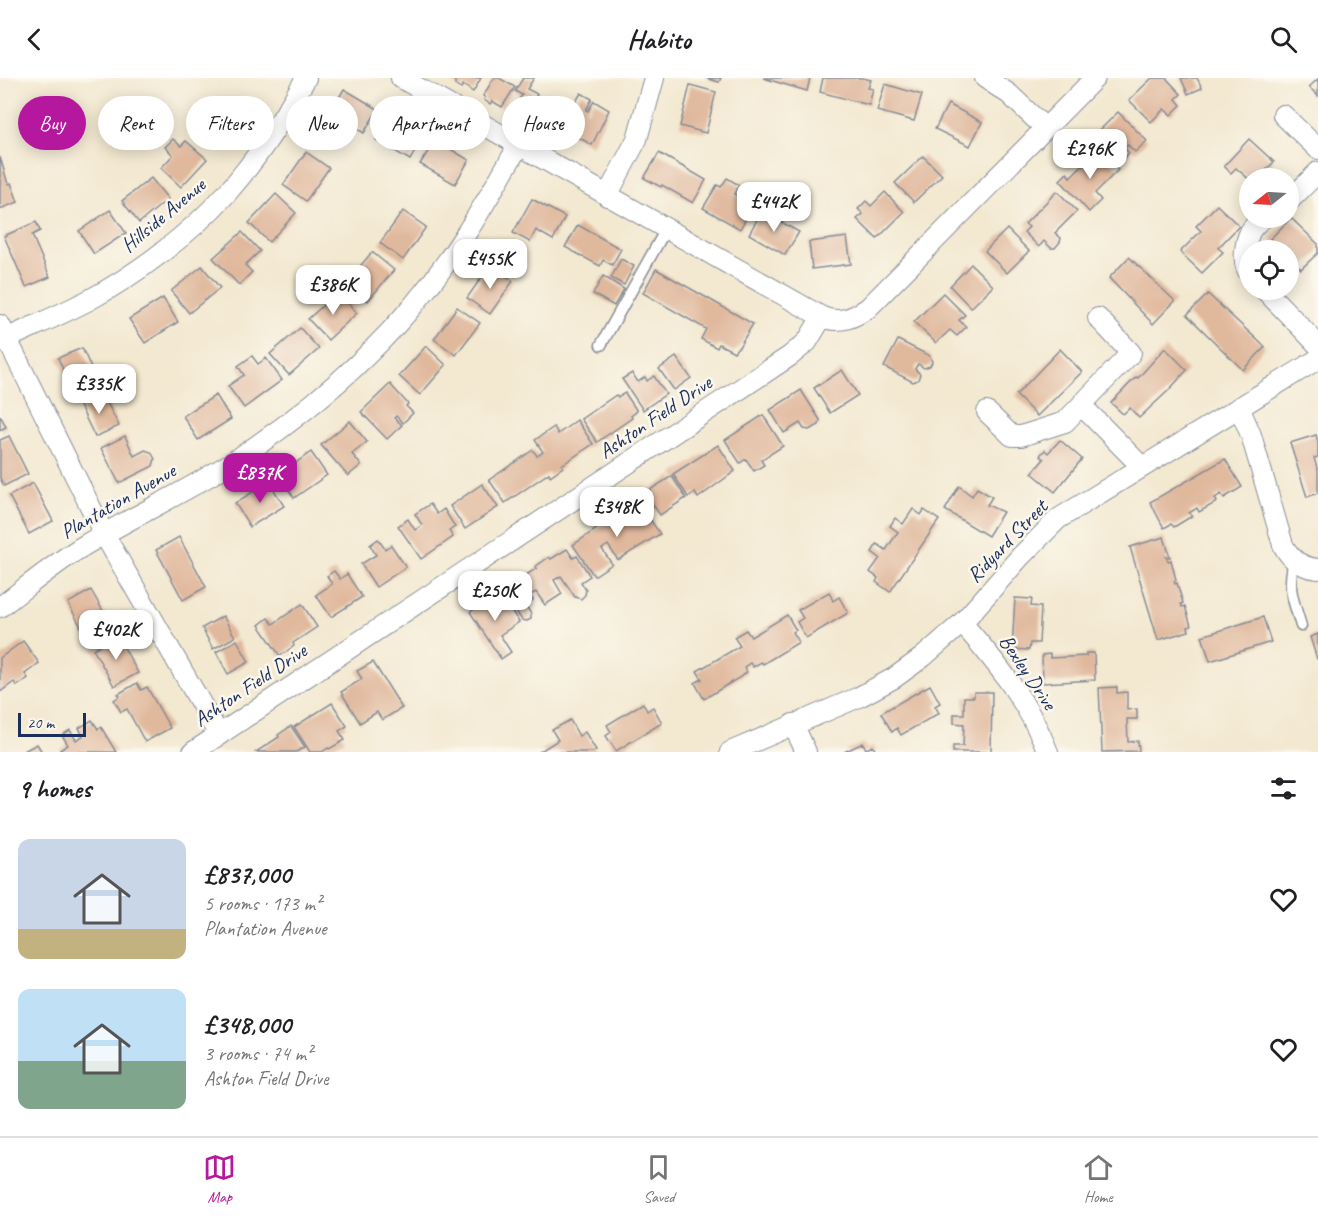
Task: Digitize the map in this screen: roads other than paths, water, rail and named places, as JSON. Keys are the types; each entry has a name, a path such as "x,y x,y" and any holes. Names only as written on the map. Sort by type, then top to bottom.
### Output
{"street":[{"name":"Hillside Avenue","path":"3,332 90,299 137,269 184,234 225,195 260,151 306,78"},
{"path":"401,78 502,135"},
{"path":"608,196 638,139 654,78"},
{"path":"985,78 1009,94 1044,128"},
{"path":"528,150 822,317 831,321 843,321 868,308 1095,78"},
{"path":"1283,115 1318,149"},
{"name":"Plantation Avenue","path":"0,607 82,547 189,488 243,455 297,416 344,377 388,334 465,237 516,150"},
{"path":"1299,191 1318,172"},
{"path":"1275,300 1318,345"},
{"name":"Ashton Field Drive","path":"193,752 790,356 807,342 822,317"},
{"path":"987,412 1012,436 1022,436 1065,422 1131,353 1098,318"},
{"path":"3,332 104,534 219,735"},
{"name":"Ridyard Street","path":"730,752 859,697 894,678 923,657 962,622 1020,556 1058,519 1318,358"},
{"path":"1082,406 1142,467"},
{"path":"1239,407 1251,435 1283,545 1294,560 1302,565 1318,569"},
{"name":"Bexley Drive","path":"962,622 998,663 1013,685 1048,752"},
{"path":"793,724 806,752"}],"lane":[{"path":"601,345 666,229"},
{"path":"1294,560 1290,589 1301,626"}]}
